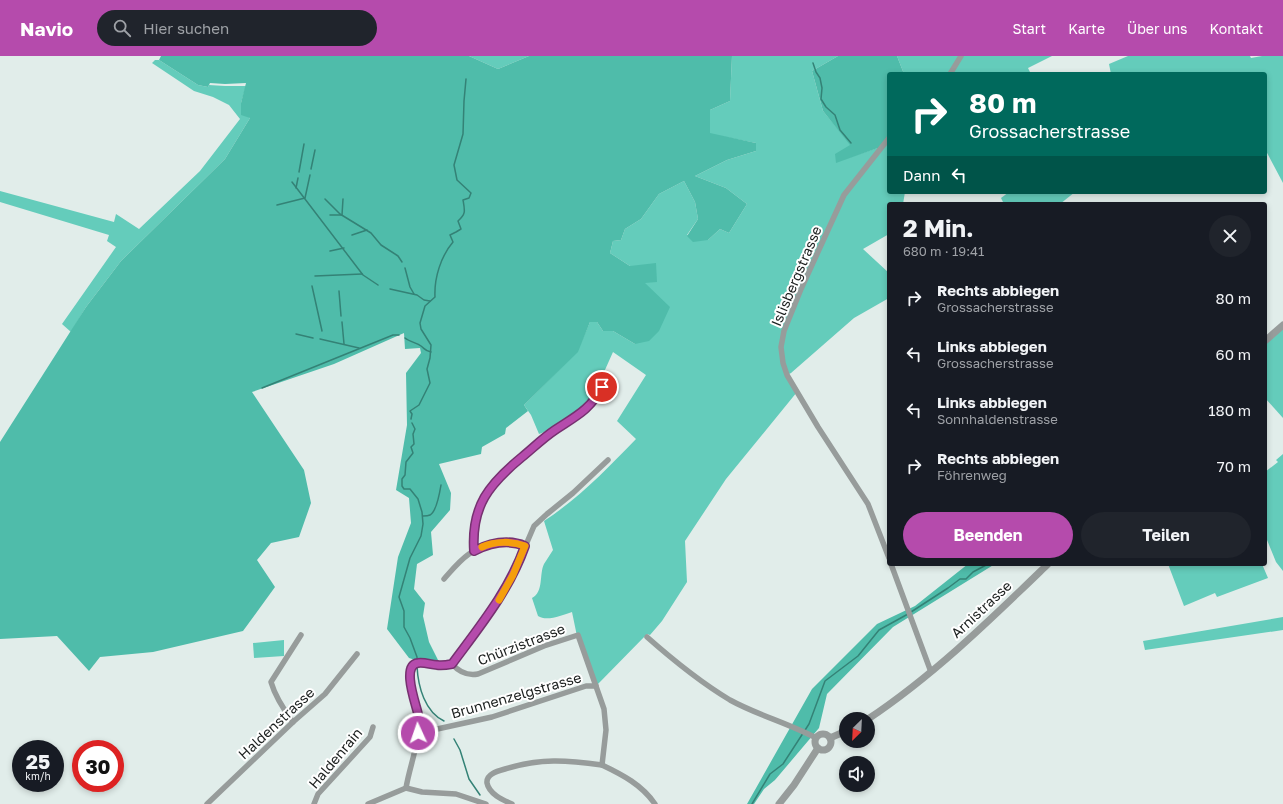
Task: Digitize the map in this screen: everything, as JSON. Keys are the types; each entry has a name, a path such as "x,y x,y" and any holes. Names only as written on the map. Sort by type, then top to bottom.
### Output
{"street":[{"path":"951,72 961,56"},
{"name":"Islisbergstrasse","path":"887,141 844,196 784,331 781,347 787,375 818,427 868,504 887,553"},
{"path":"1267,339 1283,325"},
{"path":"474,551 474,526 478,510 485,494 493,483 504,471 542,440 577,416 597,397 602,387"},
{"path":"406,788 418,733 418,713 411,685 411,669 417,663 436,665 452,664 500,598 513,575 534,526 573,493 608,460"},
{"path":"444,578 462,560 474,551 485,546 504,542 525,546"},
{"path":"892,566 931,672"},
{"name":"Arnistrasse","path":"875,714 931,672 983,626 1046,566"},
{"path":"293,722 286,713 273,689 271,682 301,635"},
{"name":"Chürzistrasse","path":"452,664 463,673 472,675 478,674 544,646 578,635 596,686"},
{"path":"647,637 679,665 730,700 816,738"},
{"name":"Haldenstrasse","path":"207,804 293,722 325,694 358,654"},
{"name":"Brunnenzelgstrasse","path":"418,733 492,717 586,686 596,686"},
{"path":"596,686 603,704 605,716 606,730 602,765"},
{"name":"Haldenrain","path":"314,804 318,794 370,737 373,727"},
{"path":"816,738 822,734 830,738"},
{"path":"830,738 839,734"},
{"path":"816,738 818,748"},
{"path":"818,748 828,748 830,738"},
{"path":"779,804 794,785 818,748"},
{"path":"512,804 503,800 492,792 487,782 488,777 500,770 524,763 552,761 602,765 622,775 637,785 655,804"},
{"path":"368,804 406,788 422,792 456,794 486,804"}],"green space":[{"path":"161,56 469,56 498,69 529,56 732,56 730,101 710,110 710,133 756,143 756,151 727,160 695,176 726,188 747,204 729,233 720,229 708,240 693,242 687,236 698,219 695,202 684,181 659,194 641,219 625,229 621,240 613,241 610,253 630,266 656,263 657,282 645,283 670,307 659,331 649,341 635,344 613,331 603,331 597,322 590,322 578,352 524,405 528,411 506,428 505,434 482,447 481,454 439,464 451,493 450,510 431,532 433,555 417,564 414,589 425,603 423,616 429,642 439,662 428,664 409,658 387,629 398,557 411,523 409,498 396,490 407,425 406,373 421,353 420,348 405,349 404,333 334,364 252,392 304,470 311,503 299,537 271,543 257,560 275,587 243,631 153,652 100,657 89,671 57,636 0,639 0,442 86,307 121,261 225,159 250,118 241,115 241,103 246,83 210,83 208,87 198,85 159,60"},
{"path":"469,56 529,56 498,69"},
{"path":"732,56 838,56 812,71 823,111 851,145 836,162 887,145 887,194 905,194 903,202 887,202 887,235 863,249 887,271 887,299 854,318 787,375 797,392 726,479 685,541 687,582 662,621 650,635 647,634 598,684 593,682 578,641 572,612 555,617 542,618 538,616 532,598 538,592 544,564 553,550 544,521 581,493 636,439 617,421 646,375 613,352 591,397 575,412 539,434 531,415 524,405 577,352 590,322 597,322 603,331 613,331 635,344 644,283 630,266 610,253 613,241 621,240 625,229 641,219 659,194 684,181 695,202 698,219 687,235 708,240 720,229 729,233 747,204 726,188 695,176 727,160 756,151 756,143 710,134 710,110 730,101"},
{"path":"838,56 897,56 903,72 887,72 887,145 836,163 835,154 850,145 823,111 812,71"},
{"path":"897,56 1052,56 1028,68 1030,72 903,72"},
{"path":"1128,56 1250,56 1251,58 1262,56 1283,56 1283,183 1267,153 1267,72 1111,72 1109,64"},
{"path":"155,60 159,60 198,85 208,87 209,85 246,86 241,103 250,118 225,159 121,261 86,307 71,332 62,324 116,247 107,241 109,235 0,202 0,191 114,222 116,214 139,229 200,171 240,119 229,105 213,97 194,91 152,63"},
{"path":"1006,194 1072,194 1062,202 1003,202 1001,198"},
{"path":"1283,325 1283,418 1267,400 1267,339"},
{"path":"1283,454 1283,571 1276,562 1267,540 1267,470 1278,462 1276,460"},
{"path":"965,566 992,566 893,627 827,694 819,728 775,780 764,789 754,804 747,804 812,689 877,624 915,606"},
{"path":"1169,566 1263,566 1268,578 1217,597 1215,593 1184,606"},
{"path":"1283,617 1283,630 1145,650 1143,641"},
{"path":"284,640 284,656 254,658 253,643"}],"waterway":[{"path":"813,63 820,78 822,88 821,99 826,107 835,115 840,130 851,143"},
{"path":"411,419 412,414 410,411 419,405 430,383 427,369 431,345 421,329 420,323 425,306 435,297 439,268 445,254 453,242 450,235 461,229 458,221 464,212 463,200 469,198 471,193 457,180 454,165 463,134 466,79"},
{"path":"299,172 304,144"},
{"path":"311,169 315,150"},
{"path":"277,205 305,198 310,175"},
{"path":"296,188 298,178"},
{"path":"292,182 363,275 378,285"},
{"path":"325,199 340,214 371,233 381,245 398,256 402,262"},
{"path":"330,215 342,215 343,199"},
{"path":"352,235 367,230"},
{"path":"330,251 344,248"},
{"path":"405,268 410,287 414,294"},
{"path":"315,276 362,274"},
{"path":"312,286 322,331"},
{"path":"390,289 417,295 424,300 430,301"},
{"path":"339,291 341,316"},
{"path":"342,322 344,344"},
{"path":"296,334 313,338"},
{"path":"262,388 393,335 399,335"},
{"path":"405,338 431,352"},
{"path":"320,339 359,348"},
{"path":"412,423 415,429 413,434 414,444 411,447 413,453 406,462 402,486 404,489 410,489 418,499 422,512 423,524 421,536 410,558 399,597 404,611 404,627 410,638 417,657 417,662"},
{"path":"423,516 430,515 434,510 441,485"},
{"path":"911,612 960,579 966,579 973,572 984,566"},
{"path":"752,804 770,774 783,764 809,724 825,681 858,656 879,630 908,614"},
{"path":"417,666 421,690 427,705 437,717 444,721"},
{"path":"454,739 460,750 469,779 480,795"}],"slow traffic":[{"path":"482,547 504,542 525,546 513,575 499,600"}],"route":[{"path":"418,733 418,713 411,685 411,669 415,664 419,663 436,665 452,664 500,598 513,575 525,546 504,542 485,546 474,551 474,526 478,510 485,494 504,471 556,429 567,424 592,403 602,387"}]}
